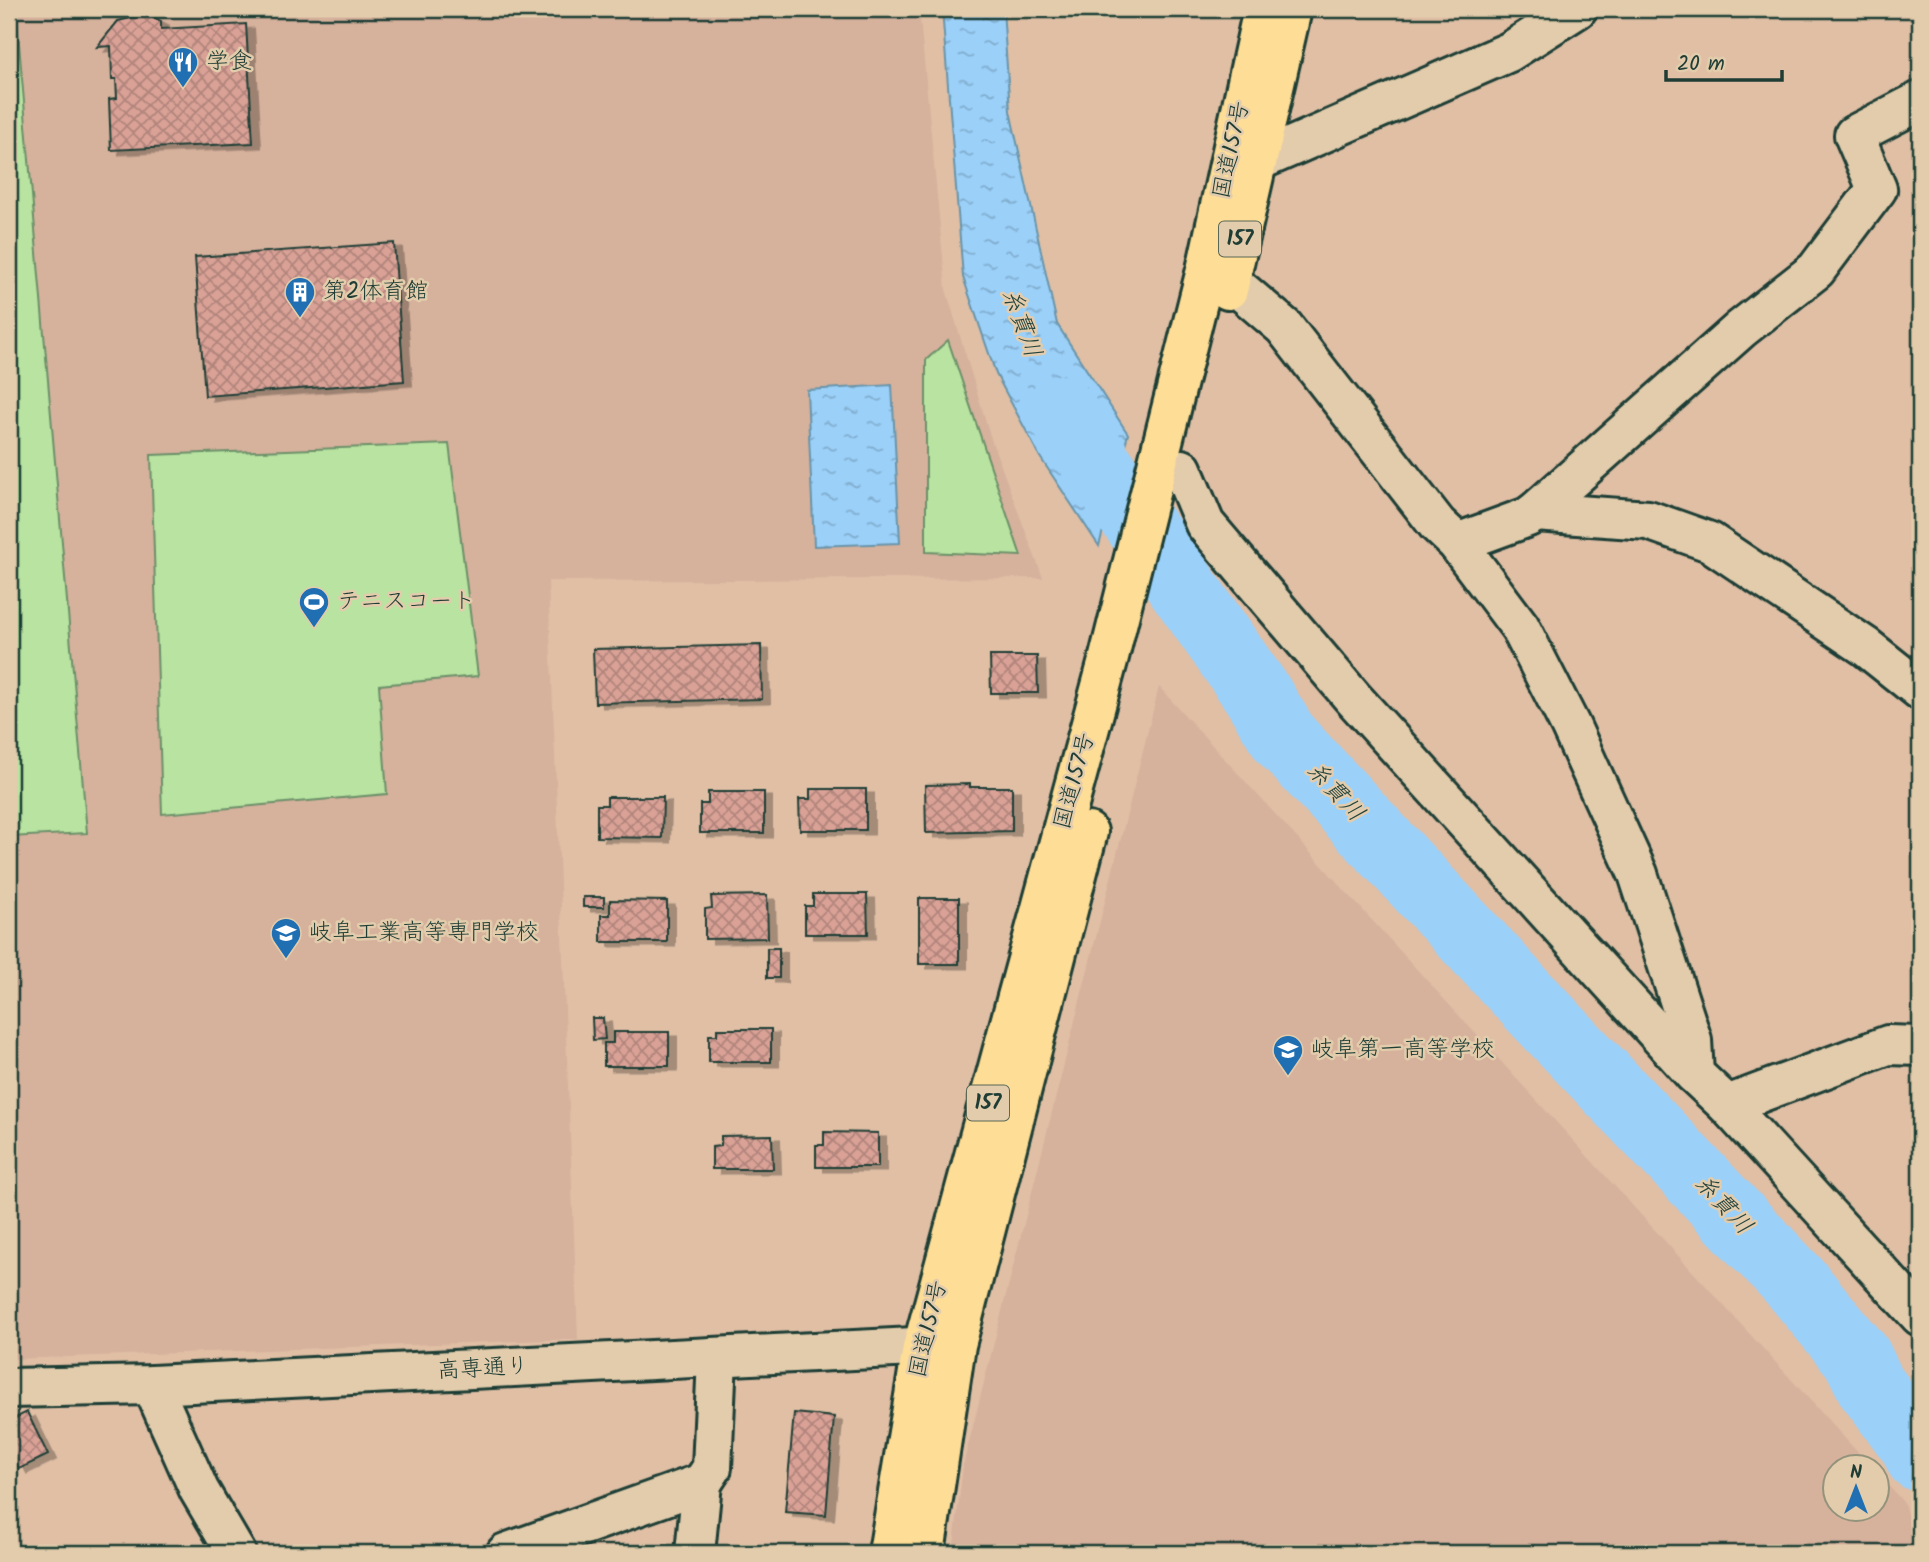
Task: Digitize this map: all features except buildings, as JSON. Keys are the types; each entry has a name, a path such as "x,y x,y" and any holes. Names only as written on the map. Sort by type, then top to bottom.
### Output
{"highway":[{"name":"国道157号","path":"1171,462 1206,270 1263,9"},
{"name":"国道157号","path":"888,1553 939,1347 1171,462 1230,281 1292,9"},
{"name":"国道157号","path":"925,1553 939,1347"}],"street":[{"path":"1258,161 1509,52 1577,9"},
{"path":"1457,543 1535,512 1741,329 1816,270 1877,189 1854,135 1920,101"},
{"path":"1230,281 1284,327 1437,524 1457,543 1520,627 1570,725 1638,874 1692,1040 1694,1074"},
{"path":"1171,462 1205,524 1353,698 1694,1074 1727,1105 1920,1316"},
{"path":"1535,512 1648,520 1710,542 1866,647 1920,690"},
{"path":"1727,1105 1888,1045 1920,1046"},
{"name":"高専通り","path":"9,1388 152,1385 939,1347"},
{"path":"695,1553 702,1483 712,1468 717,1358"},
{"path":"152,1385 199,1490 236,1553"},
{"path":"506,1553 702,1483"}],"shaded area":[{"name":"岐阜工業高等専門学校","path":"9,9 919,9 946,290 992,442 1043,578 548,581 578,1339 9,1357"},
{"name":"岐阜第一高等学校","path":"1159,687 1859,1454 1820,1454 1820,1524 1890,1524 1890,1487 1904,1503 1917,1553 953,1553 963,1466"}],"green space":[{"path":"9,9 16,9 87,833 9,837"},
{"path":"948,340 1021,556 926,552 926,360"},
{"name":"テニスコート","path":"449,444 478,676 379,685 387,794 162,814 151,455"}],"water":[{"path":"942,9 1003,9 1010,111 1057,324 1128,434 1099,546 1040,457 996,374 963,277"},
{"path":"892,385 900,543 814,546 807,390"}],"waterway":[{"name":"糸貫川","path":"1060,410 1256,692 1285,739 1795,1282 1857,1357 1871,1386 1915,1445 1920,1457"}],"place":[{"name":"学食","path":"183,89"},
{"name":"第2体育館","path":"300,319"},
{"name":"テニスコート","path":"314,629"},
{"name":"岐阜工業高等専門学校","path":"286,960"},
{"name":"岐阜第一高等学校","path":"1288,1077"}]}
